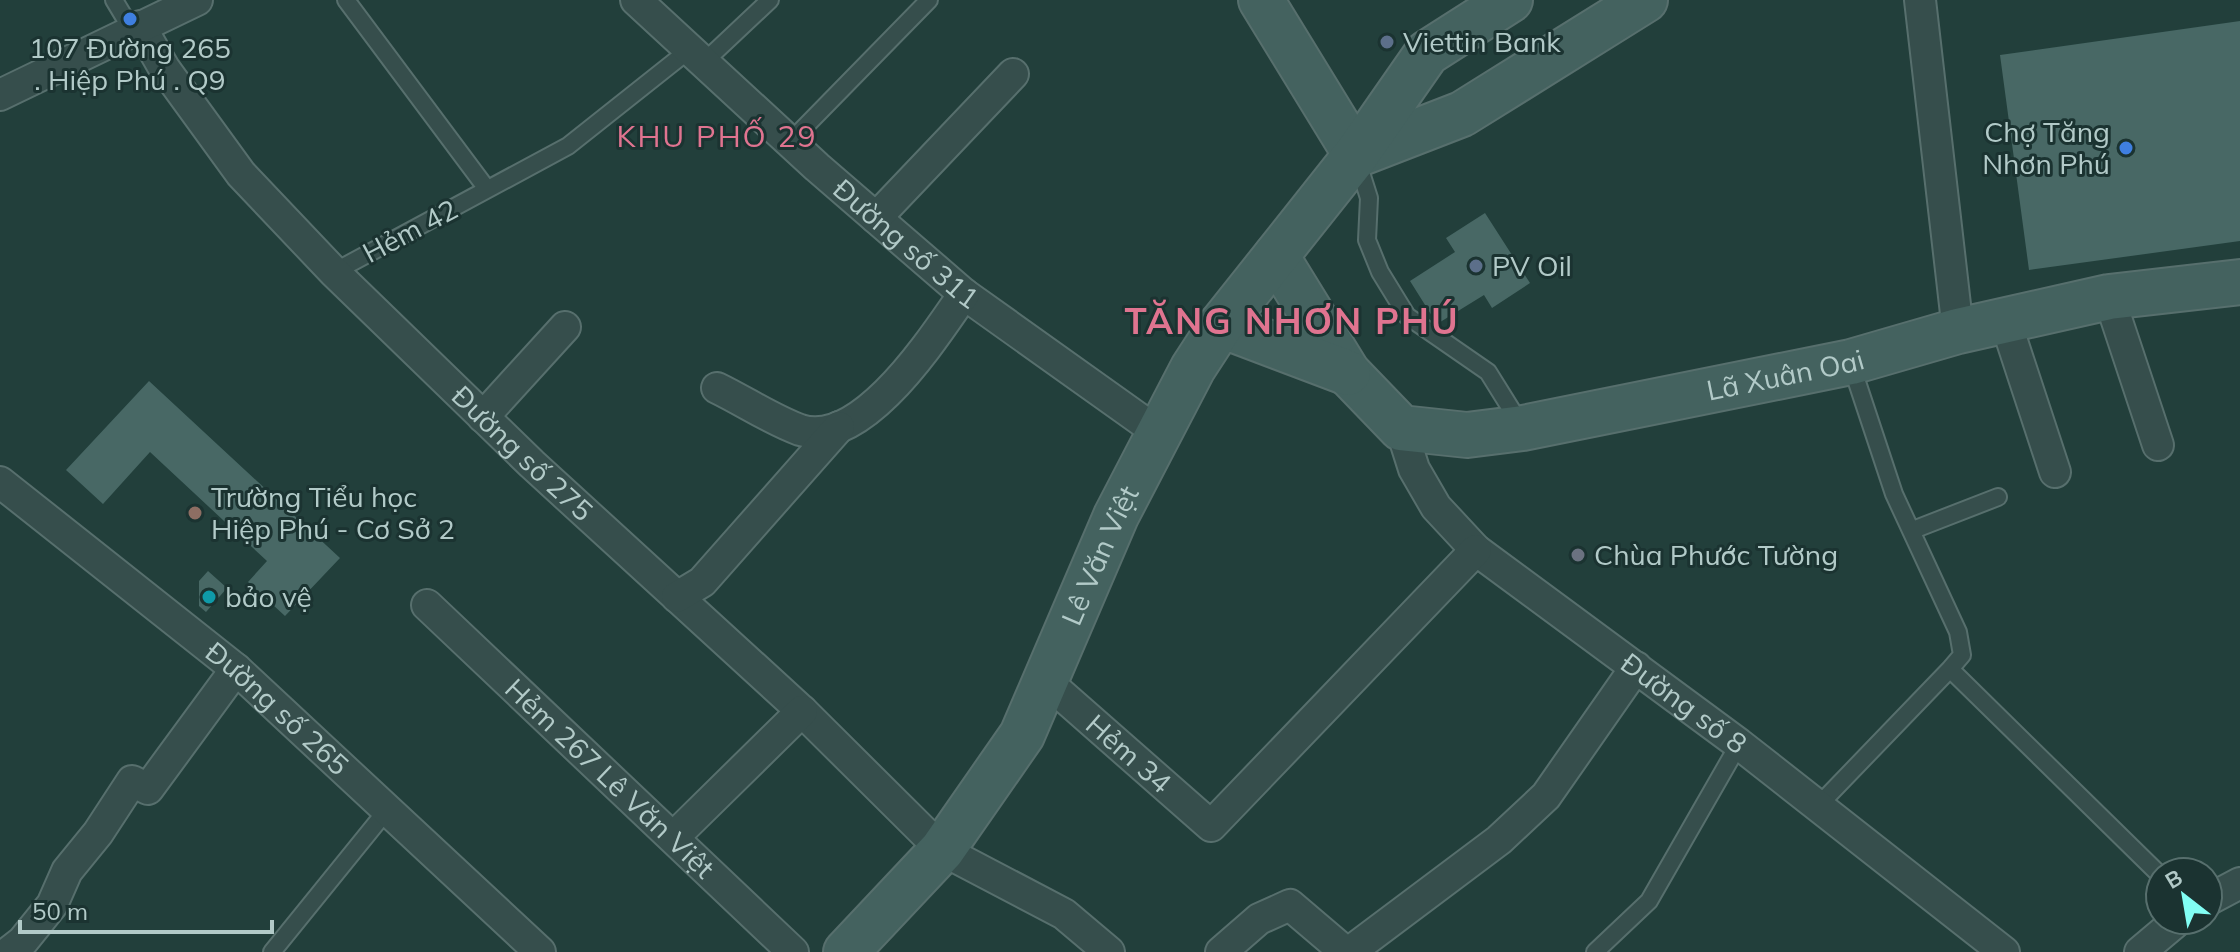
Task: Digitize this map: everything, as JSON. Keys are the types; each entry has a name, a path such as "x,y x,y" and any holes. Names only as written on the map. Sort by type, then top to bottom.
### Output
{"main road":[{"path":"1261,0 1356,155 1462,114 1645,0"},
{"name":"Lê Văn Việt","path":"846,952 942,850 1022,735 1116,516 1193,368 1221,325 1356,155 1427,53 1510,0"},
{"path":"1276,256 1348,373 1401,428"},
{"name":"Lã Xuân Oai","path":"1401,428 1467,435 1523,428 1851,362 1958,331 2109,297 2240,282"},
{"path":"1221,325 1348,373"}],"street":[{"path":"0,95 197,0"},
{"name":"Đường số 311","path":"636,0 790,142 964,294 1159,433"},
{"path":"1920,0 1958,331"},
{"name":"Đường số 275","path":"136,28 241,174 334,272 483,417 802,711 942,850 1064,914 1109,952"},
{"path":"876,218 1013,74"},
{"path":"677,597 702,582 839,427 873,406 915,363 964,294"},
{"path":"2109,297 2158,445"},
{"path":"2005,320 2055,472"},
{"path":"483,417 565,327"},
{"path":"717,388 803,431 839,427"},
{"name":"Đường số 8","path":"1401,428 1414,469 1436,507 1476,550 1739,744 2004,952"},
{"name":"Đường số 265","path":"0,482 236,669 540,952"},
{"name":"Hẻm 34","path":"1046,681 1211,826 1476,550"},
{"name":"Hẻm 267 Lê Văn Việt","path":"427,605 793,952"},
{"path":"1221,952 1259,919 1290,905 1344,951 1351,951 1499,840 1546,796 1636,667"},
{"path":"9,952 23,941 52,905 67,871 98,833 132,781 148,789 236,669"},
{"path":"684,827 802,711"},
{"path":"2140,952 2159,936"}],"lane":[{"path":"114,0 136,28"},
{"path":"346,0 487,189"},
{"name":"Hẻm 42","path":"334,272 568,146 770,0"},
{"path":"790,142 929,0"},
{"path":"1356,155 1369,198 1367,240 1386,283 1407,316 1488,372 1523,428"},
{"path":"1817,807 1962,655 1958,632 1894,494 1851,362"},
{"path":"1913,530 1998,497"},
{"path":"1950,669 2144,859"},
{"path":"1595,952 1649,901 1739,744"},
{"path":"272,952 387,810"}],"building":[{"name":"Chợ Tăng Nhơn Phú","path":"2240,21 2240,241 2029,270 2000,55"},
{"name":"PV Oil","path":"1485,213 1530,283 1492,308 1484,295 1437,324 1410,281 1455,252 1446,238"},
{"path":"149,381 340,558 285,616 248,582 267,561 150,452 103,504 66,470"},
{"name":"bảo vệ","path":"208,571 227,588 206,612 199,606 199,581"}],"place":[{"name":"107 Đường 265 . Hiệp Phú . Q9","path":"130,19"},
{"name":"Viettin Bank","path":"1387,42"},
{"name":"Chợ Tăng Nhơn Phú","path":"2126,148"},
{"name":"PV Oil","path":"1476,266"},
{"name":"Trường Tiểu học Hiệp Phú - Cơ Sở 2","path":"195,513"},
{"name":"Chùa Phước Tường","path":"1578,555"},
{"name":"bảo vệ","path":"209,597"}],"district":[{"name":"KHU PHỐ 29","path":"717,137"},
{"name":"TĂNG NHƠN PHÚ","path":"1292,321"}]}
